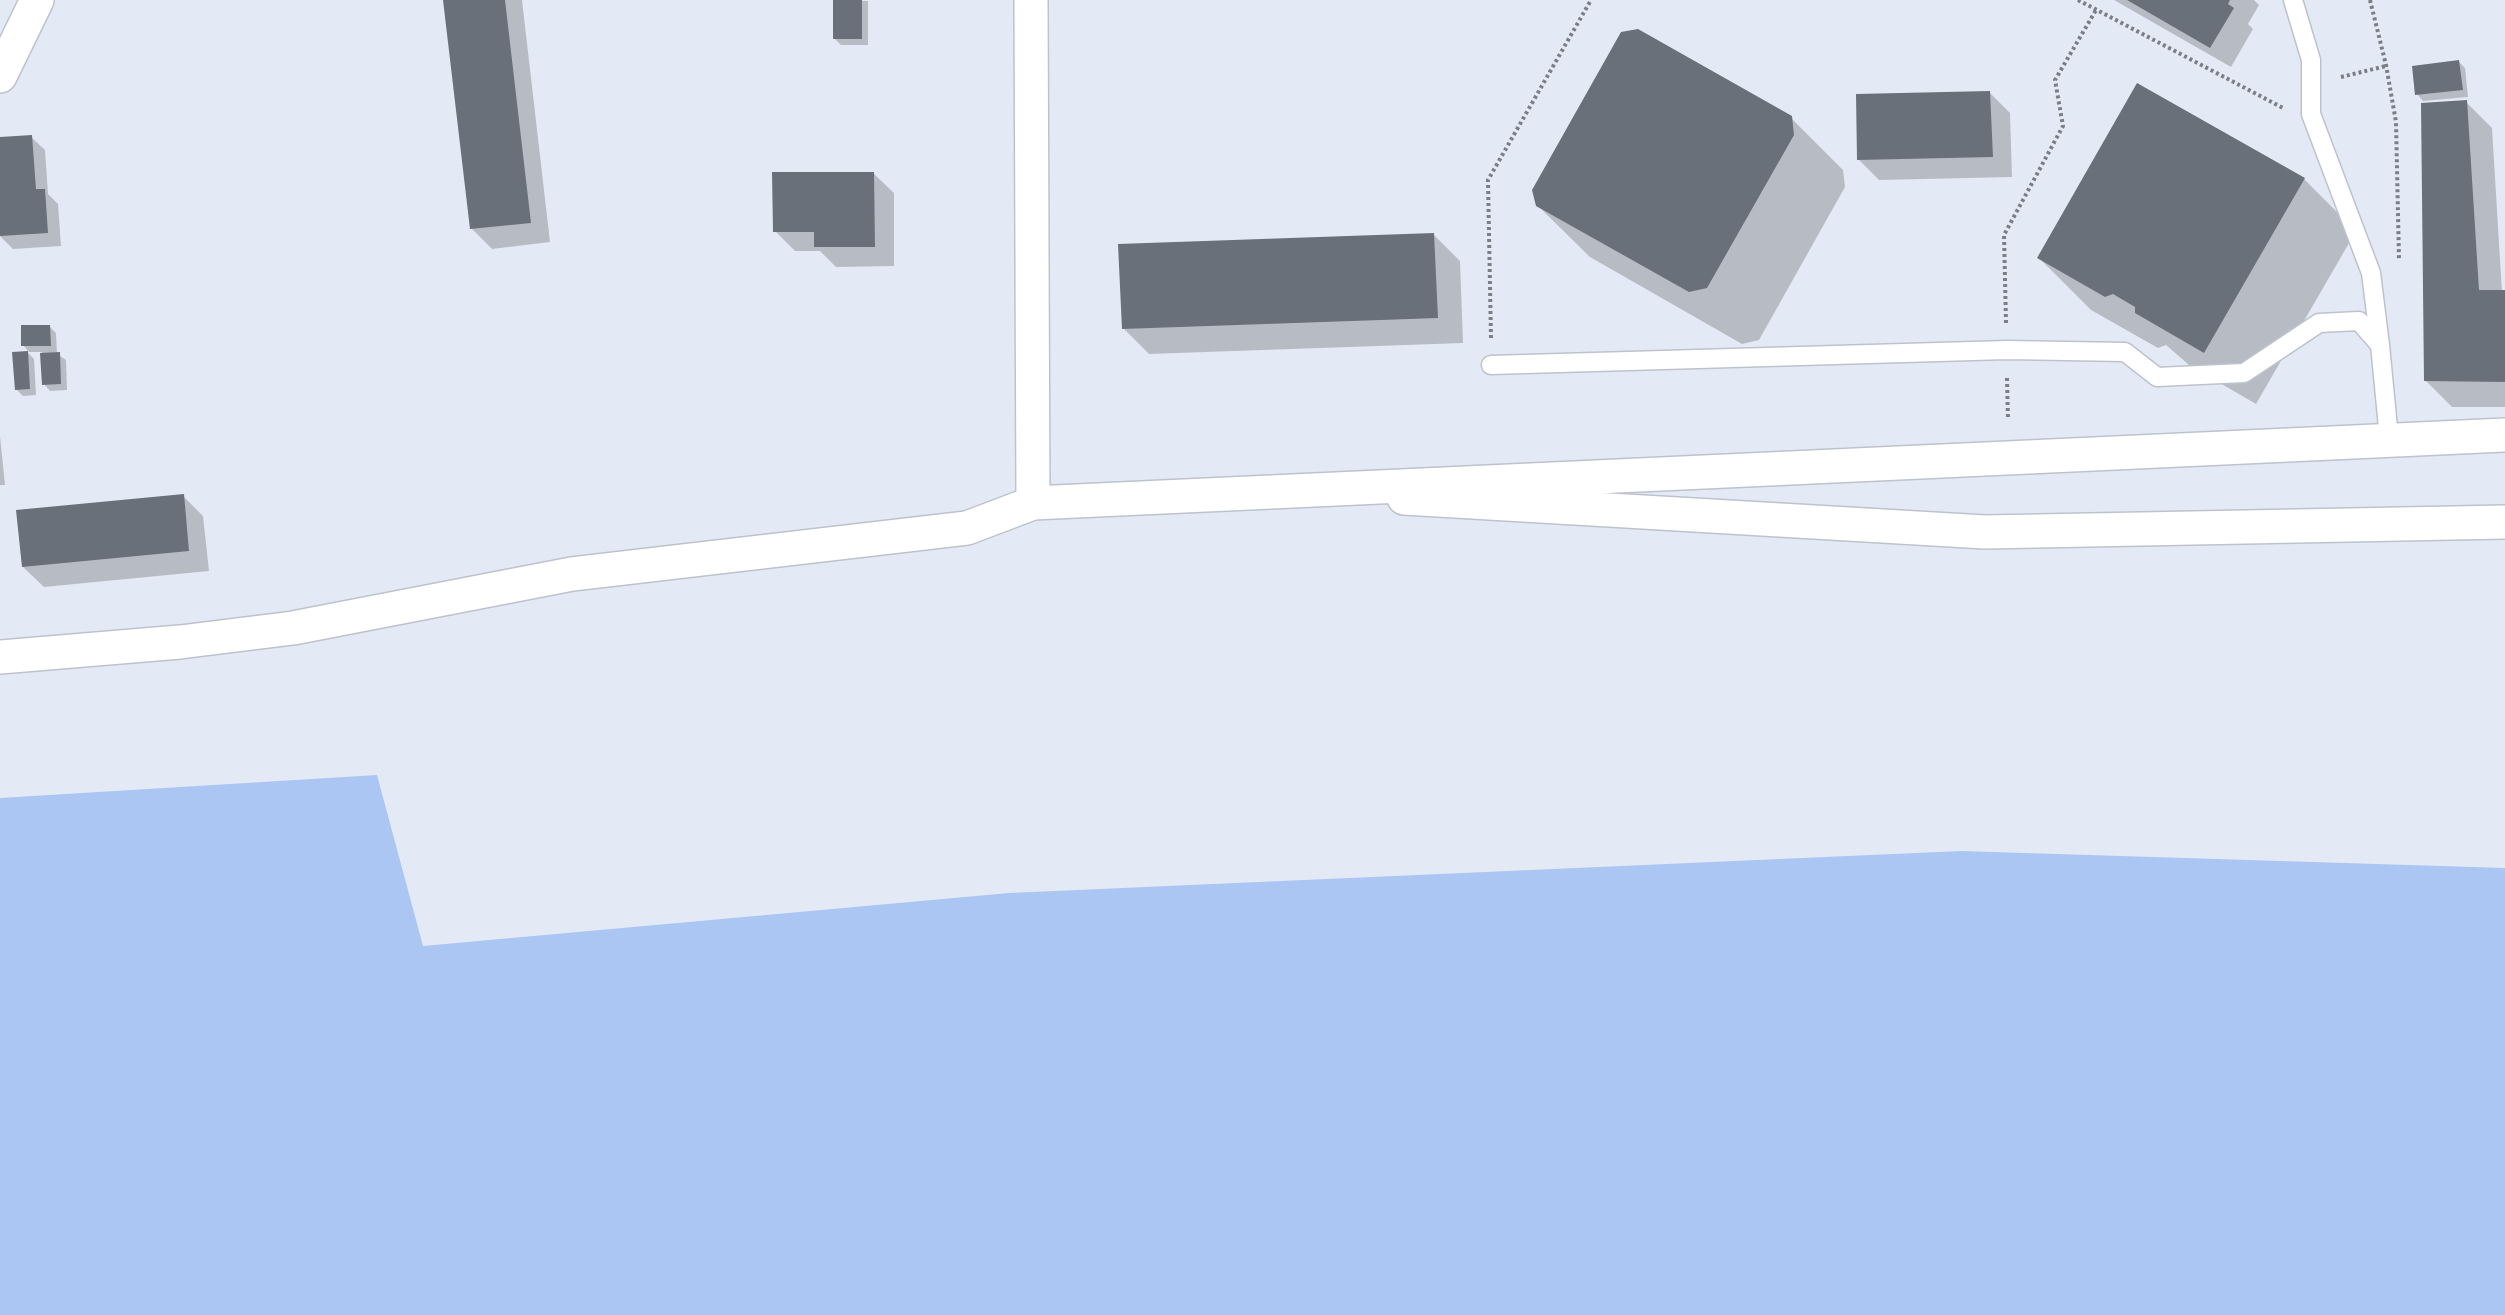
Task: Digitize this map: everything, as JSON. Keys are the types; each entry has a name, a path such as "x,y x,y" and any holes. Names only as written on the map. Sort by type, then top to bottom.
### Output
{"main road":[{"path":"0,76 37,0"},
{"path":"1031,0 1033,503"},
{"path":"0,657 180,642 282,629 572,574 968,528 1033,503 2389,438 2505,435"},
{"path":"1277,490 1985,532 2505,522"}],"lane":[{"path":"2293,0 2311,60 2311,114 2371,273 2389,438"},
{"path":"1491,365 2007,350 2125,352 2157,377 2244,373 2319,322 2359,321 2380,345"}],"path":[{"path":"1491,365 1488,180 1591,0"},
{"path":"2078,0 2282,110 2311,84 2386,65"},
{"path":"2370,0 2386,65 2396,122 2399,262"},
{"path":"2008,419 2004,235 2063,126 2055,80 2096,10"}],"water":[{"path":"377,775 423,946 1009,893 1961,851 2505,868 2505,1315 0,1315 0,798"}],"building":[{"path":"443,0 505,0 531,223 470,229"},
{"path":"833,0 862,0 862,39 833,39"},
{"path":"2127,0 2230,0 2228,4 2234,8 2210,48"},
{"path":"1638,29 1792,116 1794,135 1707,288 1689,292 1536,206 1532,190 1621,32"},
{"path":"2459,60 2463,90 2415,95 2412,66"},
{"path":"2137,83 2305,178 2204,353 2135,313 2135,307 2113,294 2105,297 2037,258"},
{"path":"1990,91 1993,157 1857,160 1856,94"},
{"path":"2467,100 2479,290 2505,290 2505,382 2424,381 2421,103"},
{"path":"32,135 36,189 45,189 48,233 0,236 0,137"},
{"path":"772,172 874,172 875,247 814,247 814,232 773,232"},
{"path":"1434,233 1438,318 1122,329 1118,244"},
{"path":"21,325 50,325 51,346 21,346"},
{"path":"28,351 30,389 15,390 12,352"},
{"path":"60,352 61,384 42,385 40,353"},
{"path":"184,494 189,551 22,567 16,510"}]}
